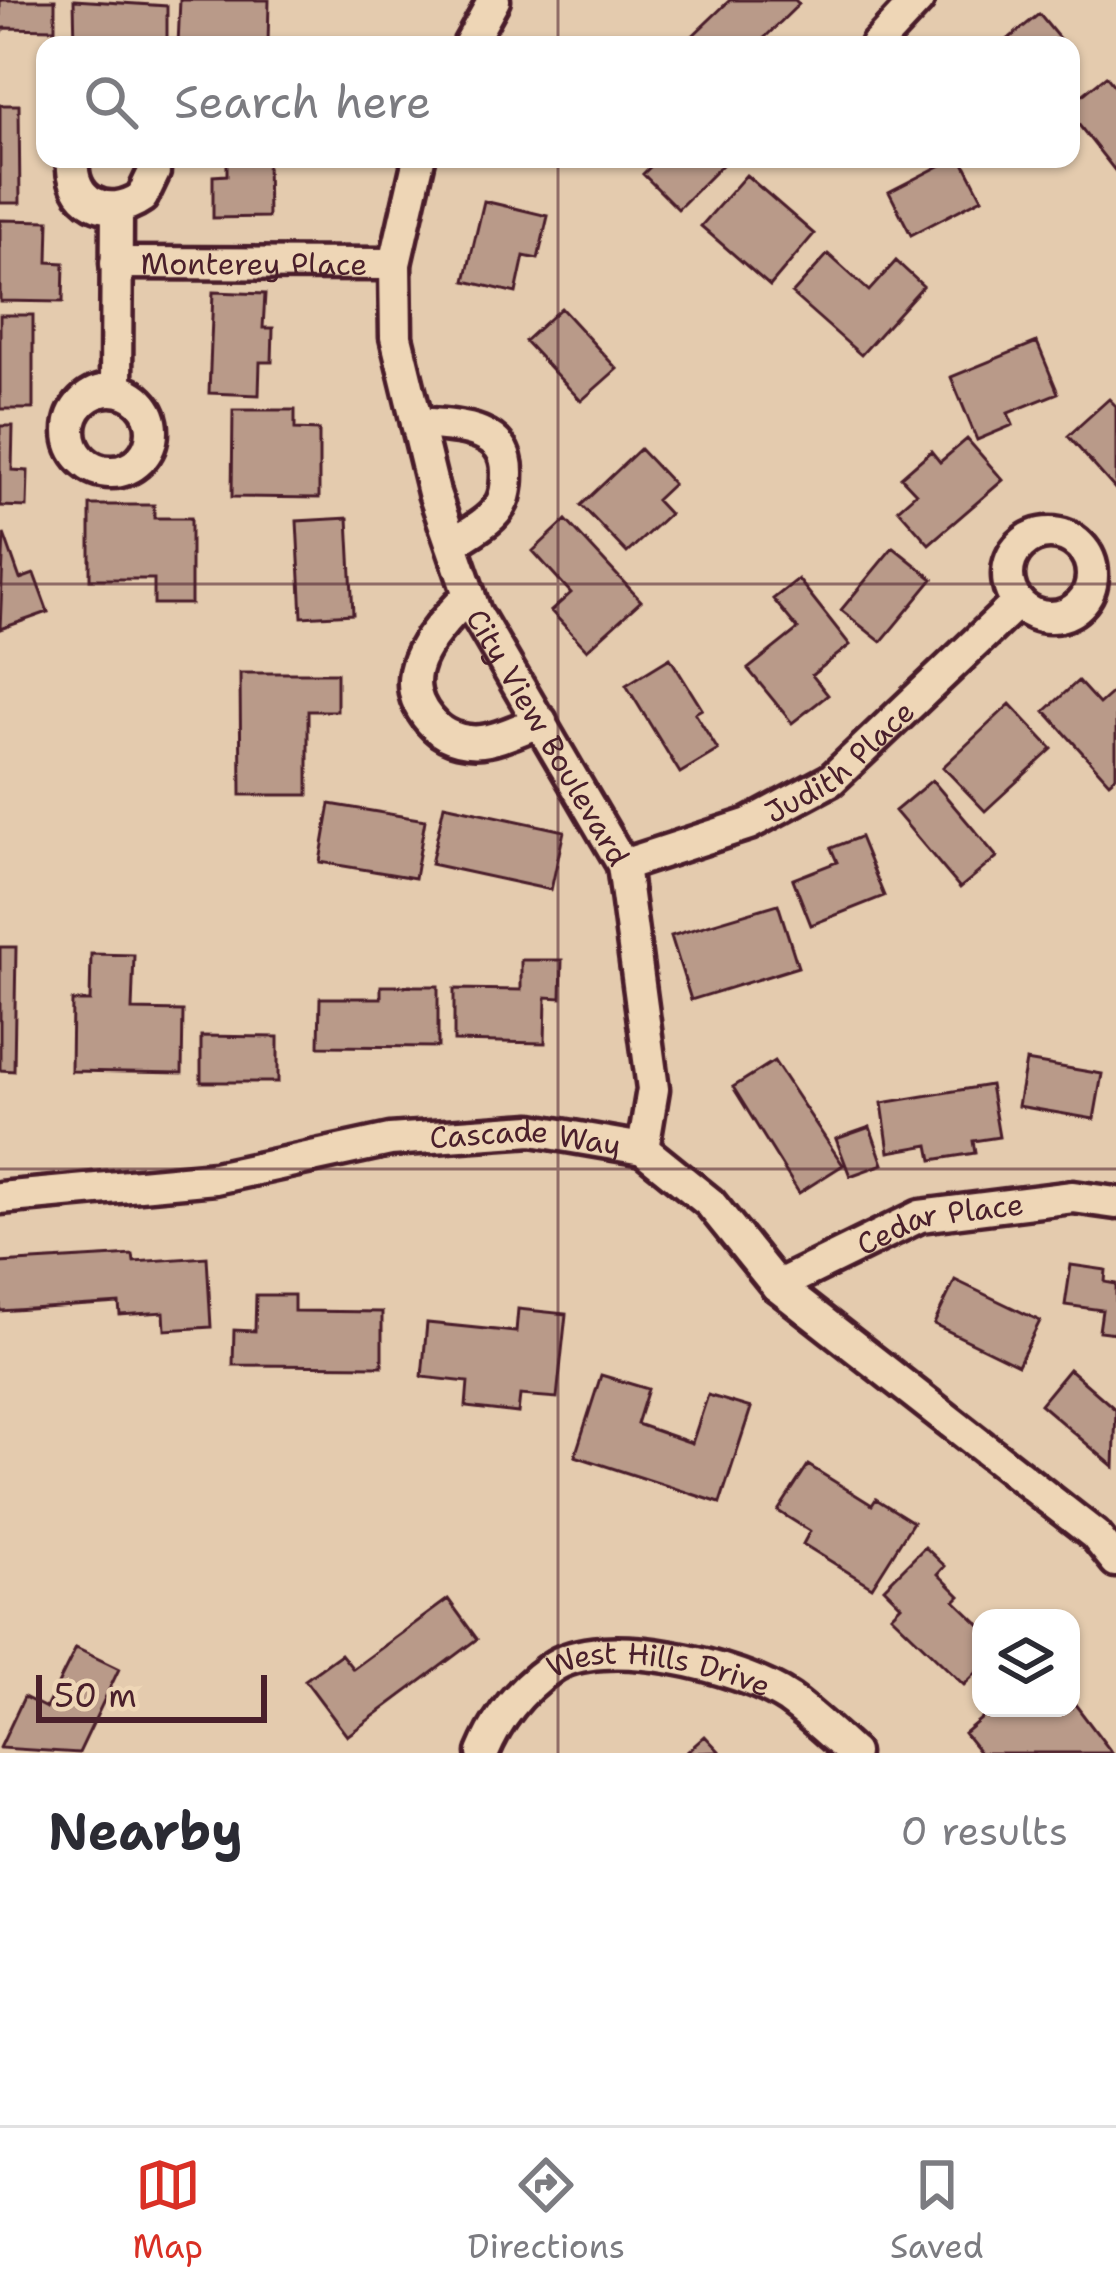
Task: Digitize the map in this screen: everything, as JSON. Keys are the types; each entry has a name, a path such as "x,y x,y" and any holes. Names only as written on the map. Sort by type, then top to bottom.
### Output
{"street":[{"path":"474,36 494,0"},
{"path":"884,36 918,0"},
{"name":"Monterey Place","path":"75,168 79,192 89,202 117,209 142,197 154,168"},
{"name":"City View Boulevard","path":"417,168 394,264 396,337 417,424 470,595 623,865 652,1089 643,1149"},
{"name":"Monterey Place","path":"116,390 117,209"},
{"name":"Monterey Place","path":"116,263 394,264"},
{"path":"417,424 466,427 496,440 507,461 507,495 492,516 452,544"},
{"path":"470,595 431,635 411,680 418,710 446,737 485,741 541,721"},
{"name":"Judith Place","path":"623,865 749,824 831,780 1018,602"},
{"name":"Cascade Way","path":"0,1198 215,1178 390,1140 532,1130 643,1149 710,1203 777,1286 1095,1534 1116,1561"},
{"name":"Cedar Place","path":"777,1286 920,1216 1073,1197 1116,1203"},
{"name":"West Hills Drive","path":"483,1753 496,1720 554,1665 629,1652 702,1662 786,1697 852,1753"}],"building":[{"path":"0,0 55,0 55,29 4,28 0,36"},
{"path":"74,0 167,6 167,36 75,36"},
{"path":"180,0 269,0 268,36 178,36"},
{"path":"730,0 795,0 799,4 766,36 692,36"},
{"path":"1039,14 1057,36 1012,36"},
{"path":"1106,76 1116,88 1116,172 1080,126 1080,97"},
{"path":"0,105 19,105 20,203 0,203"},
{"path":"227,168 267,168 268,217 213,218 213,176 227,175"},
{"path":"649,168 719,168 678,209 643,174"},
{"path":"936,168 967,168 982,198 911,235 889,192"},
{"path":"746,175 814,234 770,286 701,226"},
{"path":"484,201 548,216 538,259 524,256 516,293 465,281"},
{"path":"0,220 49,221 48,262 64,263 63,302 0,301"},
{"path":"828,254 869,291 896,261 923,286 861,355 792,294"},
{"path":"213,292 265,294 263,328 273,328 272,362 260,362 259,395 209,393"},
{"path":"561,308 617,369 581,401 525,341"},
{"path":"0,315 33,315 33,409 0,409"},
{"path":"1037,342 1058,393 1008,413 1013,425 977,440 951,377"},
{"path":"1109,399 1116,406 1116,490 1068,436"},
{"path":"233,410 295,410 295,429 319,430 319,498 232,497"},
{"path":"0,426 13,426 12,470 28,471 27,507 0,506"},
{"path":"967,439 1003,480 929,544 898,509 916,493 901,477 931,451 940,462"},
{"path":"640,449 673,484 656,500 669,514 627,553 581,505"},
{"path":"90,505 154,505 154,518 191,518 191,604 154,604 154,579 90,579"},
{"path":"348,518 353,614 302,617 297,521"},
{"path":"566,520 641,601 587,650 551,611 571,593 533,551"},
{"path":"4,534 20,579 34,574 48,612 0,629"},
{"path":"893,547 933,579 881,642 841,610"},
{"path":"798,579 850,645 812,675 828,695 792,723 748,669 798,629 773,599"},
{"path":"670,658 702,709 695,713 718,750 680,773 626,685"},
{"path":"240,673 337,673 337,711 308,711 308,795 241,795"},
{"path":"1078,681 1099,704 1116,689 1116,776 1109,782 1045,711"},
{"path":"1010,704 1052,749 985,811 943,767"},
{"path":"932,780 997,857 960,888 895,811"},
{"path":"330,804 425,820 415,878 320,862"},
{"path":"444,805 564,831 551,890 431,864"},
{"path":"860,837 884,896 811,925 793,879 837,862 831,848"},
{"path":"778,904 798,967 691,1000 671,936"},
{"path":"0,947 16,947 14,1071 0,1070"},
{"path":"91,954 134,955 132,1010 183,1011 182,1073 71,1071 72,1001 90,1001"},
{"path":"521,960 562,960 561,998 546,997 545,1043 454,1041 454,989 521,990"},
{"path":"381,986 438,986 438,1047 319,1046 320,998 381,998"},
{"path":"201,1036 278,1037 278,1082 201,1082"},
{"path":"774,1061 843,1165 799,1193 733,1087"},
{"path":"1026,1061 1102,1074 1094,1119 1018,1106"},
{"path":"990,1085 999,1137 973,1141 975,1153 932,1160 929,1145 889,1152 882,1103"},
{"path":"870,1127 883,1164 850,1176 836,1139"},
{"path":"133,1255 134,1262 207,1257 211,1327 165,1330 164,1312 120,1315 119,1303 0,1311 0,1263"},
{"path":"1071,1265 1106,1270 1105,1282 1116,1284 1116,1333 1099,1331 1102,1310 1065,1305"},
{"path":"955,1280 1040,1321 1018,1365 934,1324"},
{"path":"256,1295 294,1295 294,1311 382,1312 382,1366 233,1365 234,1330 255,1331"},
{"path":"518,1309 566,1314 557,1398 520,1395 518,1413 466,1407 468,1382 422,1377 427,1323 516,1332"},
{"path":"1069,1369 1116,1410 1114,1467 1040,1404"},
{"path":"601,1375 648,1389 637,1424 692,1443 708,1395 751,1408 720,1503 575,1456"},
{"path":"808,1465 872,1505 876,1499 913,1522 872,1587 803,1544 810,1531 778,1511"},
{"path":"925,1547 945,1566 938,1574 960,1596 955,1601 972,1617 972,1677 964,1685 891,1615 901,1605 884,1588"},
{"path":"448,1599 477,1639 347,1736 305,1680 341,1654 353,1669"},
{"path":"76,1648 119,1669 79,1753 0,1748 24,1697 46,1708"},
{"path":"1080,1711 1112,1753 980,1753 964,1733 983,1717 1080,1717"},
{"path":"705,1736 720,1752 686,1753"}]}
